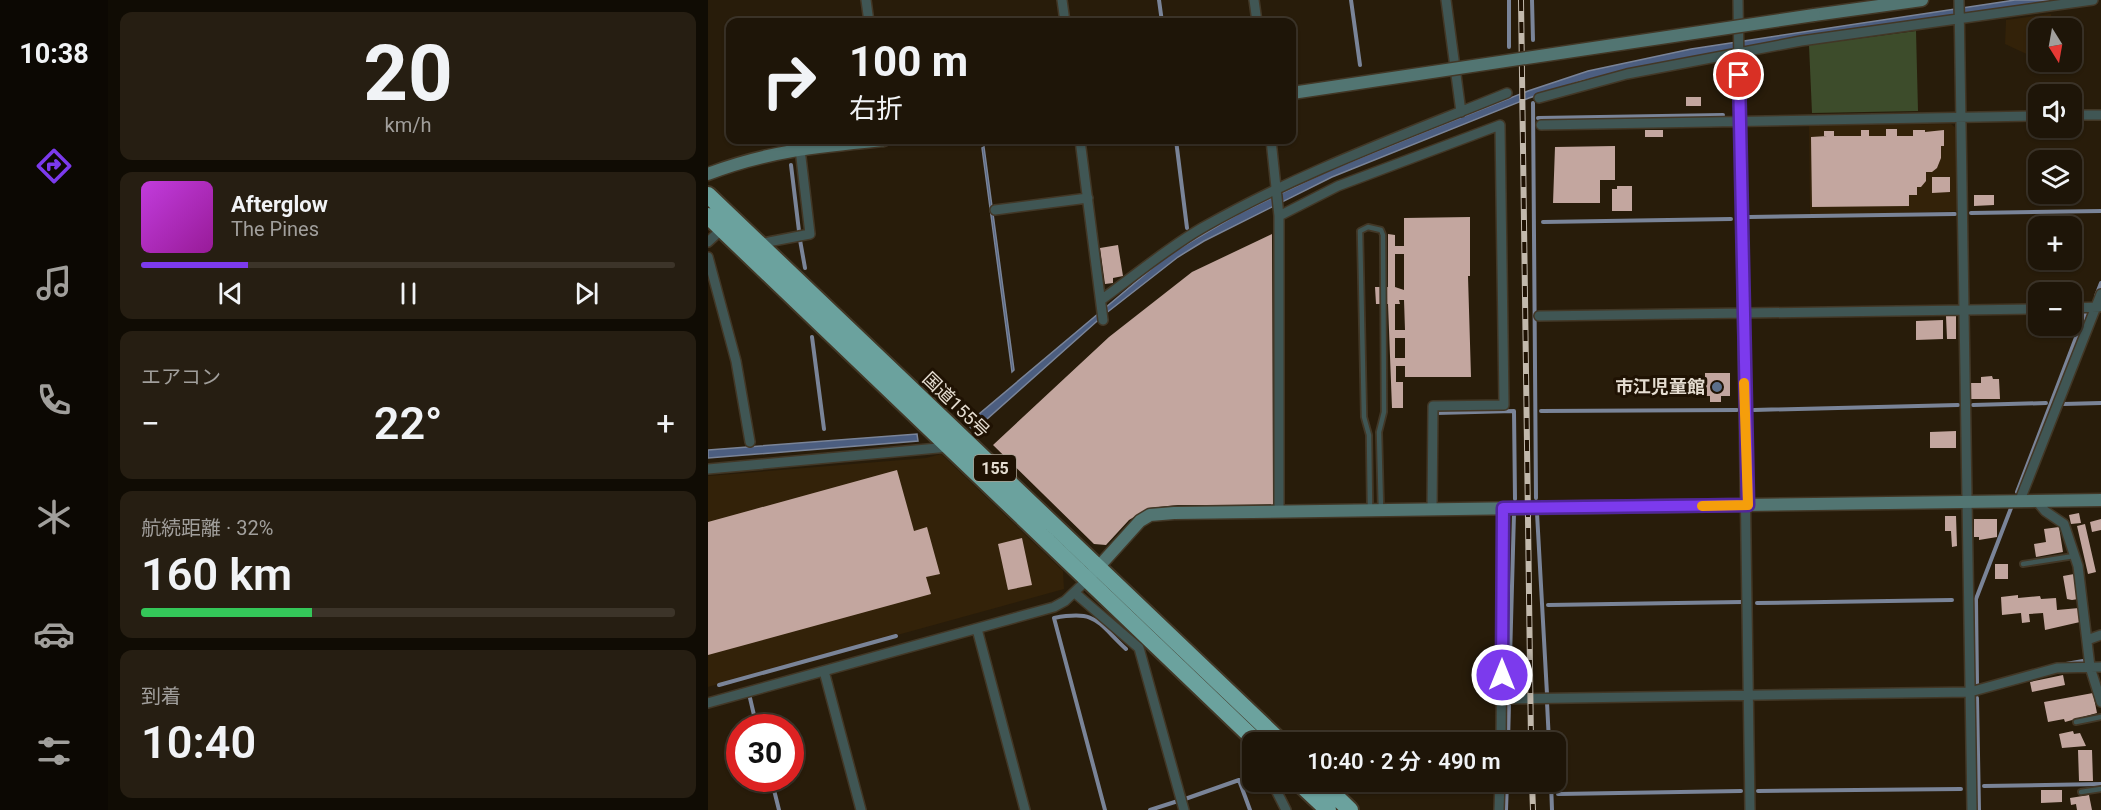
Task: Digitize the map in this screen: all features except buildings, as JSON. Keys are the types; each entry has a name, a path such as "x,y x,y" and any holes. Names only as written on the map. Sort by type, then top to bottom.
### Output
{"highway":[{"name":"国道155号","path":"708,195 1271,732"},
{"name":"国道155号","path":"708,216 1247,732"},
{"path":"1309,792 1328,810"},
{"path":"1331,792 1350,810"}],"street":[{"path":"866,0 868,18"},
{"path":"1062,0 1064,18"},
{"path":"1254,0 1256,18"},
{"path":"1446,0 1461,112"},
{"path":"1738,0 1742,315 1748,505 1750,810"},
{"path":"1296,92 1922,0"},
{"path":"1539,98 1627,74 1801,41 2093,0"},
{"path":"1960,3 1972,810"},
{"path":"1101,303 1200,229 1316,170 1507,93"},
{"path":"2082,115 2101,114"},
{"path":"1540,125 2028,116"},
{"path":"1279,216 1338,186 1500,125 1504,405 1433,406 1432,510"},
{"path":"708,174 738,162 800,149 847,144"},
{"path":"1081,144 1103,319"},
{"path":"1271,144 1279,216 1280,512"},
{"path":"757,244 810,234 800,149"},
{"path":"995,210 1088,198"},
{"path":"708,242 722,229"},
{"path":"708,257 736,361 750,442"},
{"path":"2020,500 2098,307 2101,294"},
{"path":"2082,308 2098,307"},
{"path":"1539,316 1742,315 2028,309"},
{"path":"708,469 949,447"},
{"path":"708,703 1054,608 1075,592 1140,521 1150,515 1967,500 2101,500"},
{"path":"2036,500 2045,511 2064,524 2074,556 2090,667 2101,702"},
{"path":"1501,732 1503,508"},
{"path":"1075,592 1139,648 1184,810"},
{"path":"977,628 1025,810"},
{"path":"2087,640 2101,635"},
{"path":"1502,699 1970,692 2058,668 2101,667"},
{"path":"824,671 861,810"},
{"path":"1277,792 1286,810"},
{"path":"1499,810 1500,792"}],"lane":[{"path":"1368,226 1381,230 1383,235 1384,412 1379,432 1376,511 1369,435 1364,417 1360,231 1368,226"},
{"path":"2023,564 2074,556"},
{"path":"2076,722 2101,717"},
{"path":"2081,792 2101,789"}],"shaded area":[{"path":"2051,14 2051,18 2028,18 2028,55 2005,44 2006,20"},
{"path":"1951,124 1957,129 1957,211 1810,216 1809,125"},
{"path":"941,454 1063,571 1064,589 708,687 708,476 926,458"}],"green space":[{"path":"1916,31 1918,111 1812,113 1809,45"}],"water":[{"path":"2015,0 2070,0 1635,69 1581,81 1529,98 1332,177 1204,241 1178,257 1105,314 978,427 971,428 964,421 973,419 1168,255 1238,214 1330,170 1424,132 1528,91 1588,71 1691,49"},
{"path":"984,147 1014,370 1012,372 982,148"},
{"path":"917,434 918,441 708,458 708,450"}],"waterway":[{"path":"1159,0 1161,18"},
{"path":"1351,0 1360,65"},
{"path":"1509,0 1509,47"},
{"path":"1532,0 1533,40"},
{"path":"1533,103 1536,498"},
{"path":"1538,118 1723,115"},
{"path":"1176,144 1187,228"},
{"path":"791,165 799,231"},
{"path":"1971,213 2101,211"},
{"path":"1749,217 1955,214"},
{"path":"1543,222 1731,219"},
{"path":"800,240 805,268"},
{"path":"2096,296 2101,283"},
{"path":"2017,492 2085,314"},
{"path":"812,337 824,429"},
{"path":"1973,405 2046,403"},
{"path":"2063,404 2101,403"},
{"path":"1754,410 1958,405"},
{"path":"1541,411 1737,410"},
{"path":"1436,413 1514,411 1515,499"},
{"path":"1977,684 1976,599 2011,508"},
{"path":"1509,695 1514,513"},
{"path":"1537,513 1547,694"},
{"path":"1757,603 1952,600"},
{"path":"1548,605 1742,602"},
{"path":"1105,810 1054,618 1079,616 1095,620 1126,649"},
{"path":"719,685 896,636"},
{"path":"2066,664 2083,661"},
{"path":"750,698 754,714"},
{"path":"1977,698 1979,810"},
{"path":"1547,702 1548,732"},
{"path":"1508,732 1509,704"},
{"path":"1185,799 1239,780 1250,810"},
{"path":"1984,786 2101,784"},
{"path":"1758,791 1961,789"},
{"path":"1558,794 1741,791"},
{"path":"774,792 779,810"},
{"path":"1506,810 1507,792"},
{"path":"1551,792 1552,810"},
{"path":"1150,810 1178,801"}],"railway":[{"path":"1521,0 1531,732"},
{"path":"1532,792 1533,810"}],"slow traffic":[{"path":"1702,506 1748,505 1744,383"}],"place":[{"name":"市江児童館","path":"1717,387"}],"route":[{"path":"1502,675 1503,508 1748,505 1742,315 1739,75"}]}
